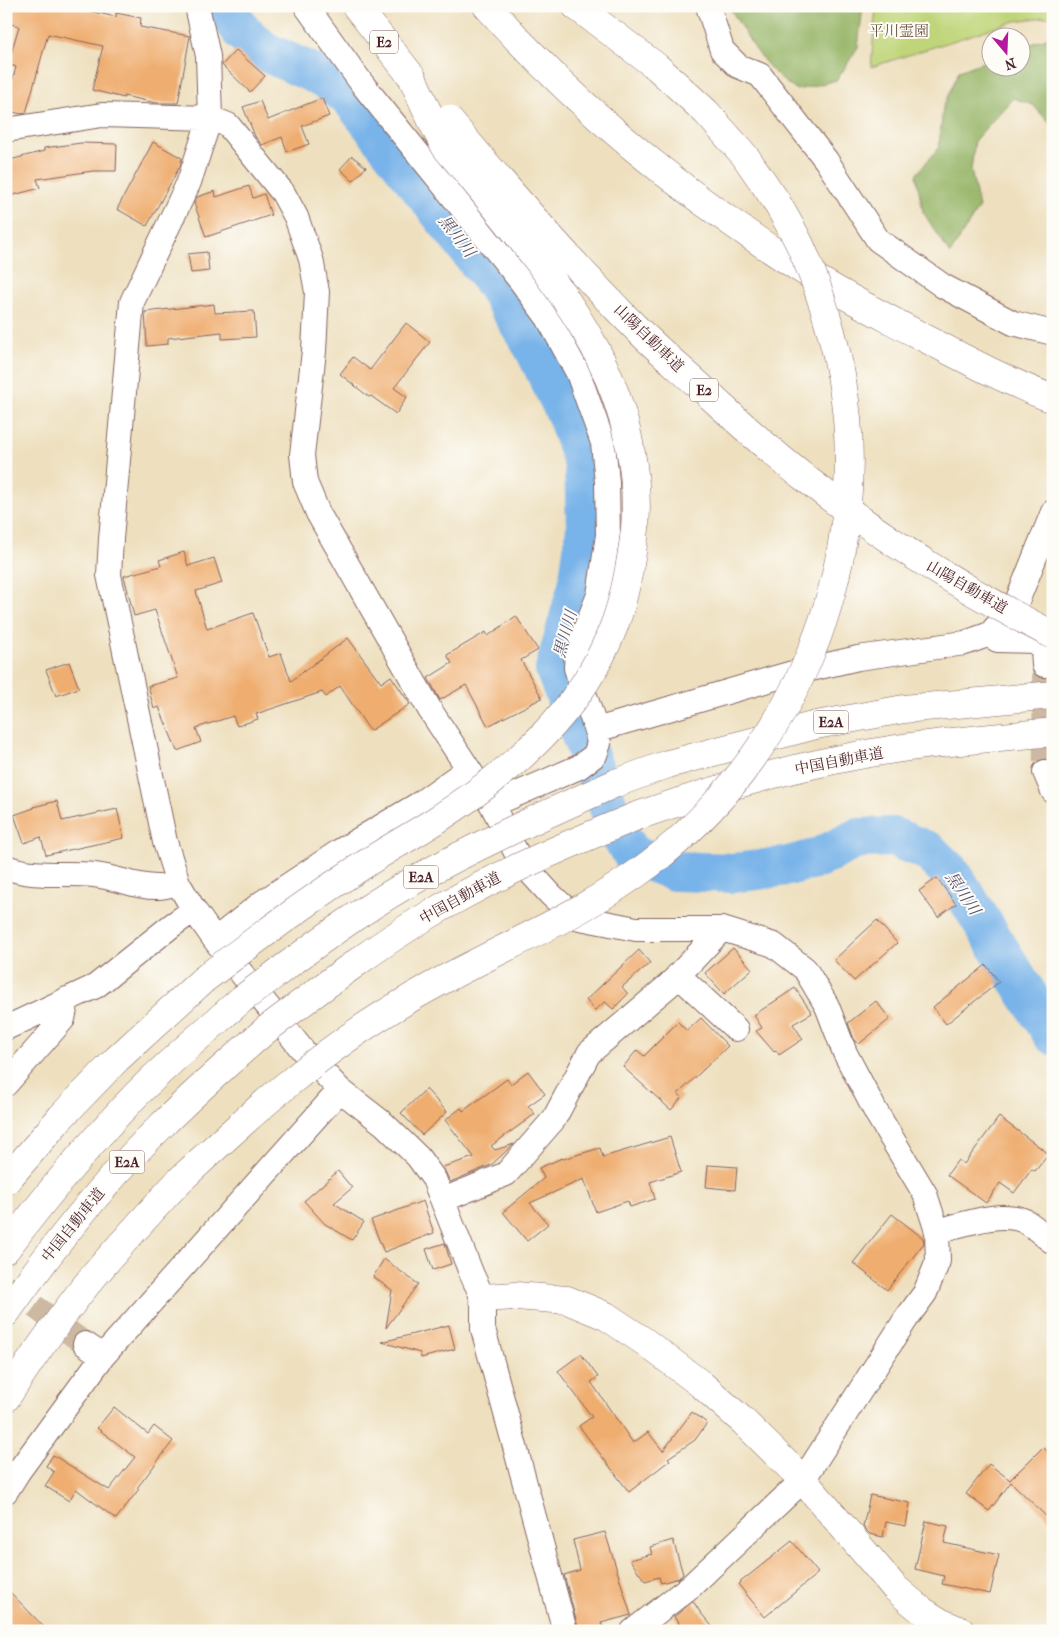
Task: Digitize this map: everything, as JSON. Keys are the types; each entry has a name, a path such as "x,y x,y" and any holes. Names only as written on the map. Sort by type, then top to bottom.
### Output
{"main road":[{"name":"山陽自動車道","path":"356,6 412,77 522,207 629,321 747,430 805,478 897,545 985,599 1053,635"},
{"path":"487,6 512,35 638,153 707,205 802,270 860,304 963,358 1053,399"},
{"path":"6,1398 40,1346 79,1294 120,1245 178,1182 253,1113 302,1072 351,1036 411,998 593,902 651,863 701,818 745,770 780,718 806,666 829,605 842,547 850,474 847,416 837,354 820,297 801,247 776,201 746,156 706,112 657,67 576,6"},
{"path":"6,1181 111,1065 203,980 316,896 368,861 449,812 521,758 546,734 595,667 614,626 628,579 636,532 635,488 629,441 616,395 595,349 538,261 445,146 412,77"},
{"name":"E2A","path":"6,1249 40,1204 86,1149 135,1096 242,999 338,928 403,887 473,850 616,783 668,764 816,725 904,709 1053,695"},
{"name":"中国自動車道","path":"6,1313 34,1273 93,1202 160,1127 214,1075 268,1029 354,964 430,914 481,885 550,852 637,816 693,797 770,775 901,748 1053,732"},
{"path":"483,1298 516,1296 567,1300 606,1316 645,1342 702,1385 744,1422 803,1480 895,1588 921,1610 940,1622 961,1631"}],"street":[{"path":"197,6 208,56 210,118 190,182 132,302 109,575 165,842 178,883 194,910 215,940 304,1052 340,1090 384,1124 418,1156 434,1179 483,1298 483,1329 565,1631"},
{"path":"306,6 363,85 520,280 548,318 578,373 603,443 607,482 608,535 599,595 578,650 576,668 599,742 595,755 579,767 492,805"},
{"path":"708,6 722,50 738,66 760,75 826,160 878,240 943,286 1013,323 1053,333"},
{"path":"6,130 102,115 210,118 228,126 283,193 296,217 311,259 316,292 314,351 302,455 305,482 318,513 430,710 492,805 521,862 551,895 575,917 636,929 722,929 774,945 805,969 827,1006 845,1053 876,1112 925,1194 937,1231 938,1261 925,1293 906,1319 803,1480 692,1585 633,1631"},
{"path":"596,730 789,674 858,658 965,643 990,634 1016,604 1053,512"},
{"path":"990,634 997,640 1035,641 1043,649 1044,665"},
{"path":"215,940 271,897 340,851 419,804 468,769"},
{"path":"6,867 18,871 95,875 153,887 178,883"},
{"path":"6,1028 96,986 194,910"},
{"path":"443,1200 506,1174 554,1120 589,1053 669,985 722,929"},
{"path":"678,975 736,1028"},
{"path":"6,1084 63,1019 67,999"},
{"path":"6,1491 94,1350 340,1090"},
{"path":"937,1231 989,1218 1007,1216 1025,1221 1053,1242"}],"green space":[{"path":"729,6 863,6 858,47 837,80 797,90 776,74 758,53"},
{"name":"平川霊園","path":"876,6 1053,6 1053,16 1015,21 993,28 982,28 982,32 871,67"},
{"path":"1053,35 1053,127 1033,105 1013,98 975,140 971,170 979,207 950,254 923,212 916,175 939,147 943,107 959,71 982,62 982,78 1032,78 1032,44"}],"building":[{"path":"6,6 66,6 116,17 116,13 141,18 140,27 190,36 178,103 156,103 92,90 103,46 48,34 26,113 21,114 6,110 16,67 8,64 19,26 6,23"},
{"path":"236,50 265,76 250,92 222,65"},
{"path":"322,98 329,116 302,126 309,144 287,152 282,137 262,145 255,136 243,107 260,101 268,120"},
{"path":"153,142 182,158 180,166 147,226 117,209"},
{"path":"81,143 117,144 116,171 93,171 37,179 40,188 6,197 6,161 44,151 44,148"},
{"path":"352,156 366,167 353,181 340,169"},
{"path":"249,186 253,198 264,194 271,215 206,237 194,203 197,197 215,191 216,197"},
{"path":"207,252 209,271 191,273 188,254"},
{"path":"214,304 215,313 254,311 256,337 222,339 222,332 168,338 168,344 147,346 145,312"},
{"path":"406,323 430,342 394,388 407,397 396,414 371,396 369,397 340,374 353,357 370,370"},
{"path":"184,552 188,566 214,558 222,583 196,591 207,629 253,613 269,657 281,653 291,681 348,638 381,683 391,676 410,704 370,731 340,686 326,697 322,692 256,714 258,719 237,726 233,716 196,728 201,742 177,751 159,707 154,709 148,686 178,678 155,610 134,616 124,576 161,566 159,560"},
{"path":"516,616 538,650 521,660 542,698 488,726 466,685 440,700 428,678 452,663 447,655 486,632 488,636"},
{"path":"69,662 79,688 56,696 46,670"},
{"path":"57,801 62,821 117,809 124,838 46,855 41,837 24,843 14,815 33,807"},
{"path":"937,878 956,904 938,917 919,891"},
{"path":"877,920 897,943 854,981 834,960"},
{"path":"733,948 752,969 724,994 705,973"},
{"path":"639,950 650,963 622,987 628,994 613,1009 605,1002 595,1010 586,1000"},
{"path":"986,965 999,982 946,1024 933,1007"},
{"path":"795,988 812,1013 793,1024 803,1039 779,1055 776,1050 774,1052 756,1031 762,1028 754,1015"},
{"path":"876,1001 890,1019 859,1044 854,1039 848,1023"},
{"path":"701,1018 728,1046 678,1094 682,1097 671,1110 623,1067 637,1050 644,1056 678,1022 687,1031"},
{"path":"528,1071 545,1094 528,1106 535,1114 491,1146 495,1150 514,1144 491,1165 450,1182 443,1167 474,1157 445,1120 461,1108 463,1111 507,1079 511,1084"},
{"path":"426,1089 447,1112 422,1135 401,1113"},
{"path":"999,1117 1049,1154 1035,1171 1032,1169 1014,1193 1000,1183 986,1203 947,1175 958,1160 964,1164"},
{"path":"670,1137 681,1172 650,1182 655,1199 630,1207 628,1201 596,1212 584,1179 530,1203 548,1224 527,1241 503,1212 544,1178 539,1168 562,1158 600,1148 603,1157"},
{"path":"708,1165 737,1167 735,1190 706,1187"},
{"path":"338,1171 352,1188 334,1203 364,1222 352,1240 325,1224 304,1201"},
{"path":"423,1201 434,1233 384,1252 371,1220"},
{"path":"892,1214 923,1238 924,1243 887,1290 853,1263"},
{"path":"445,1243 451,1264 433,1270 426,1249"},
{"path":"384,1259 418,1284 386,1328 392,1290 373,1277"},
{"path":"449,1325 455,1349 421,1358 420,1353 382,1342"},
{"path":"581,1354 598,1377 591,1382 633,1443 648,1432 663,1451 692,1412 707,1423 695,1440 668,1458 670,1460 629,1492 579,1426 592,1417 558,1371"},
{"path":"114,1407 148,1434 154,1426 173,1441 116,1519 76,1489 69,1501 45,1486 54,1472 46,1466 53,1455 109,1490 135,1457 97,1428"},
{"path":"1043,1447 1053,1457 1053,1523 1011,1482 989,1511 966,1494 989,1464 1010,1480"},
{"path":"870,1495 910,1503 906,1526 886,1522 883,1537 870,1534 863,1527"},
{"path":"926,1521 948,1526 944,1543 999,1555 990,1594 942,1584 944,1576 915,1569"},
{"path":"605,1532 631,1615 601,1623 604,1631 579,1631 564,1575 580,1570 573,1540"},
{"path":"673,1540 683,1574 679,1578 661,1583 659,1577 645,1581 630,1560 652,1554 650,1547"},
{"path":"792,1541 818,1573 765,1617 738,1584"},
{"path":"6,1588 48,1631 12,1631 6,1625"},
{"path":"693,1601 716,1631 685,1631 674,1617"}],"waterway":[{"name":"黒川川","path":"225,6 242,32 264,51 326,79 352,100 495,284 535,350 567,416 584,465 586,528 578,585 555,669 620,836 633,855 674,871 734,873 788,866 818,858 858,838 893,837 928,851 952,874 1053,1035"}],"tunnel":[{"path":"1044,665 1045,772"},
{"path":"6,1285 85,1344"}]}
